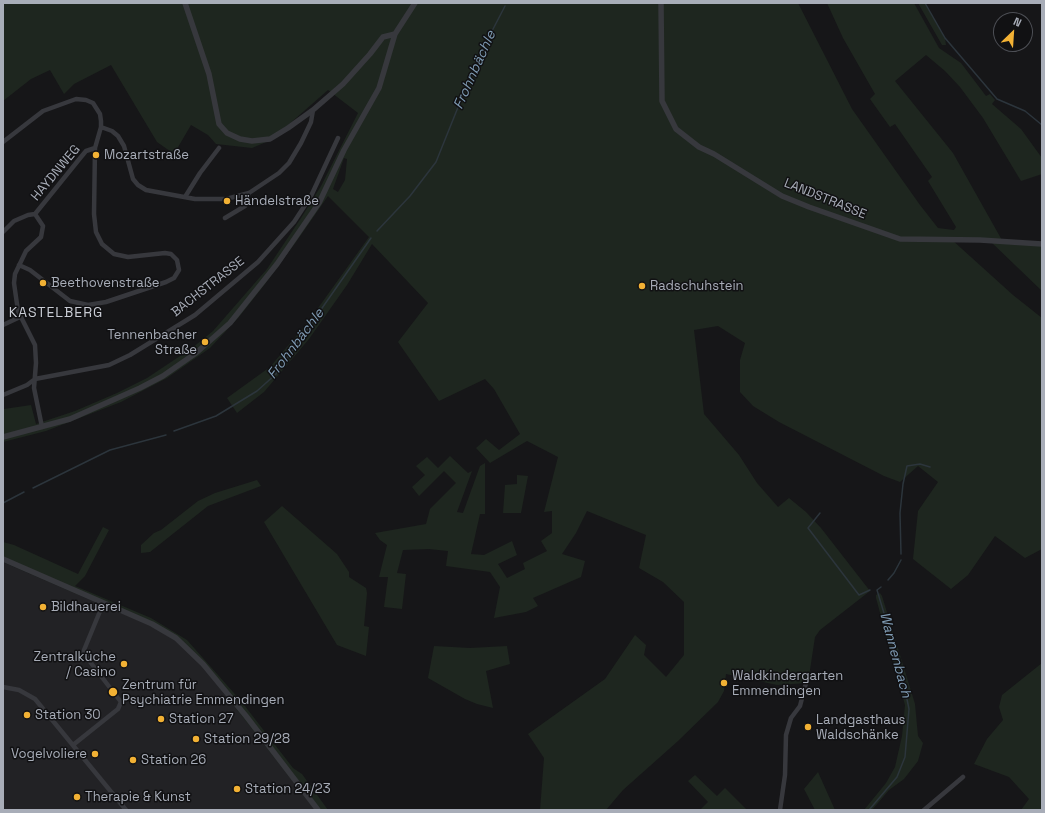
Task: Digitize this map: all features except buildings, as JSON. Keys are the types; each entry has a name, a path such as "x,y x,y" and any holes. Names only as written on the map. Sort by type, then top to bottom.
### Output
{"street":[{"path":"185,3 209,74 219,124 227,133 246,140 270,139 313,110 343,84 383,37 395,34"},
{"path":"3,437 42,427 88,412 163,376 196,353 230,323 277,264 320,203 344,150 378,88 395,34 415,3"},
{"name":"LANDSTRASSE","path":"661,3 662,101 676,129 699,147 714,154 782,196 809,208 900,239 980,240 1042,244"},
{"path":"3,142 43,111 76,99 86,100 93,103 100,114 101,127 95,148 94,214 96,232 102,244 114,254 128,257 165,253 171,254 177,260 179,265 178,273 174,278 166,282 106,302 88,305 70,300 30,270 19,265"},
{"path":"101,127 118,136 124,146 133,179 138,185 146,190 159,194 215,200 249,193 289,163 311,122 313,110"},
{"name":"BACHSTRASSE","path":"3,394 26,386 35,379 109,365 130,355 195,315 258,262 294,222 311,196 338,138"},
{"name":"HAYDNWEG","path":"35,214 86,151 95,148"},
{"path":"185,197 200,173 219,148"},
{"path":"225,218 245,206 249,193"},
{"path":"3,232 22,217 35,214 43,226 41,237 26,251 19,265 14,283 16,304 20,317 35,345 36,363 34,388 42,427"},
{"path":"3,325 20,317"},
{"path":"3,559 36,572 103,604 152,624 188,648 250,721 318,810"},
{"path":"73,745 118,709 121,702 84,654 84,650 103,604"},
{"path":"780,810 785,774 786,735 791,718 800,706 806,683"},
{"path":"3,687 19,690 35,700 126,810"},
{"path":"924,810 963,777"}],"shaded area":[{"path":"3,3 798,3 852,109 938,228 954,230 956,227 928,181 932,177 895,124 890,127 870,99 875,94 843,38 827,3 914,3 939,48 961,63 986,96 990,94 995,100 992,104 1021,129 1042,158 1042,174 1021,181 983,118 960,87 945,71 926,55 895,81 953,153 1003,242 1042,244 1042,291 990,241 951,239 1013,295 1042,318 1042,549 1025,558 995,536 968,575 951,589 913,559 918,511 938,482 918,466 900,482 884,476 779,422 753,406 740,392 740,360 745,343 718,326 694,330 704,414 739,455 757,483 778,507 789,498 806,512 821,528 870,591 820,630 815,637 808,683 777,685 726,674 724,691 718,702 678,741 623,790 606,810 540,810 544,758 528,734 605,679 635,635 646,645 644,655 666,677 684,655 684,602 663,582 639,568 646,535 587,511 576,533 562,554 585,561 581,577 533,598 538,606 526,612 494,618 500,587 490,572 446,566 448,551 429,549 403,550 397,573 406,574 402,609 384,607 388,577 379,577 387,545 380,540 375,533 426,524 430,509 456,483 444,471 419,496 412,487 425,475 416,466 427,457 438,468 450,456 468,473 472,471 457,512 463,513 480,466 485,463 485,514 480,514 471,554 484,555 512,541 517,555 498,564 507,578 525,569 523,563 547,551 541,541 552,533 552,511 544,512 558,457 527,441 490,463 476,448 486,439 499,450 520,434 494,389 485,379 439,401 398,342 428,303 372,244 347,285 309,339 264,392 237,413 227,398 270,367 308,322 369,237 328,196 265,284 239,317 210,348 167,378 121,402 46,431 3,442 4,409 31,405 36,424 75,411 147,378 192,348 213,331 267,269 301,218 321,186 358,113 328,90 271,140 252,148 216,144 208,135 191,125 174,154 157,142 111,65 74,84 64,94 50,70 31,79 3,101","holes":["344,158 347,159 345,180 338,192 333,189"]},
{"path":"918,3 925,3 945,38 946,45 942,45"},
{"path":"517,475 528,476 521,513 503,513 505,485 517,484"},
{"path":"257,480 261,486 208,506 150,552 141,553 141,545 154,533 161,530 198,501 215,493"},
{"path":"282,506 337,554 349,572 349,577 366,588 367,593 364,626 369,627 366,656 337,645 264,522"},
{"path":"103,527 109,530 85,576 75,586 151,618 187,640 241,701 293,768 302,774 328,810 315,810 202,665 183,645 160,630 3,562 3,542 14,545 78,574"},
{"name":"Zentrum für Psychiatrie Emmendingen","path":"3,562 160,630 183,645 202,665 246,718 315,810 3,810"},
{"path":"880,593 915,704 918,736 923,743 918,761 904,779 889,790 872,810 864,810 886,783 895,767 902,736 905,705 876,598 876,595"},
{"path":"434,646 470,648 507,646 510,664 486,671 493,708 465,699 428,678"},
{"path":"1042,663 1042,810 1021,810 1029,799 1009,777 974,764 987,739 1003,720 999,707 1002,695"},
{"path":"818,772 835,810 815,810 804,789"},
{"path":"695,775 717,796 725,788 747,810 700,810 708,802 688,781"}],"waterway":[{"path":"925,3 945,38 997,99 1025,111 1042,125"},
{"name":"Frohnbächle","path":"377,231 410,196 436,162 477,60 505,6"},
{"name":"Frohnbächle","path":"174,431 216,416 257,391 276,374 371,238"},
{"name":"Frohnbächle","path":"33,488 110,450 166,435"},
{"name":"Wannenbach","path":"901,554 900,513 903,484 907,466 920,464 930,467"},
{"name":"Frohnbächle","path":"3,503 24,492"},
{"name":"Wannenbach","path":"820,513 808,528 859,595 870,590"},
{"name":"Wannenbach","path":"888,580 894,573 901,560"},
{"name":"Wannenbach","path":"869,810 897,777 905,757 909,709 901,670 877,590 881,587"}],"place":[{"name":"Mozartstraße","path":"96,155"},
{"name":"Händelstraße","path":"227,201"},
{"name":"Beethovenstraße","path":"43,283"},
{"name":"Radschuhstein","path":"642,286"},
{"name":"Tennenbacher Straße","path":"205,342"},
{"name":"Bildhauerei","path":"43,607"},
{"name":"Zentralküche / Casino","path":"124,664"},
{"name":"Waldkindergarten Emmendingen","path":"724,683"},
{"name":"Zentrum für Psychiatrie Emmendingen","path":"113,692"},
{"name":"Station 30","path":"27,715"},
{"name":"Station 27","path":"161,719"},
{"name":"Landgasthaus Waldschänke","path":"808,727"},
{"name":"Station 29/28","path":"196,739"},
{"name":"Vogelvoliere","path":"95,754"},
{"name":"Station 26","path":"133,760"},
{"name":"Station 24/23","path":"237,789"},
{"name":"Therapie & Kunst","path":"77,797"}],"district":[{"name":"KASTELBERG","path":"56,313"}]}
